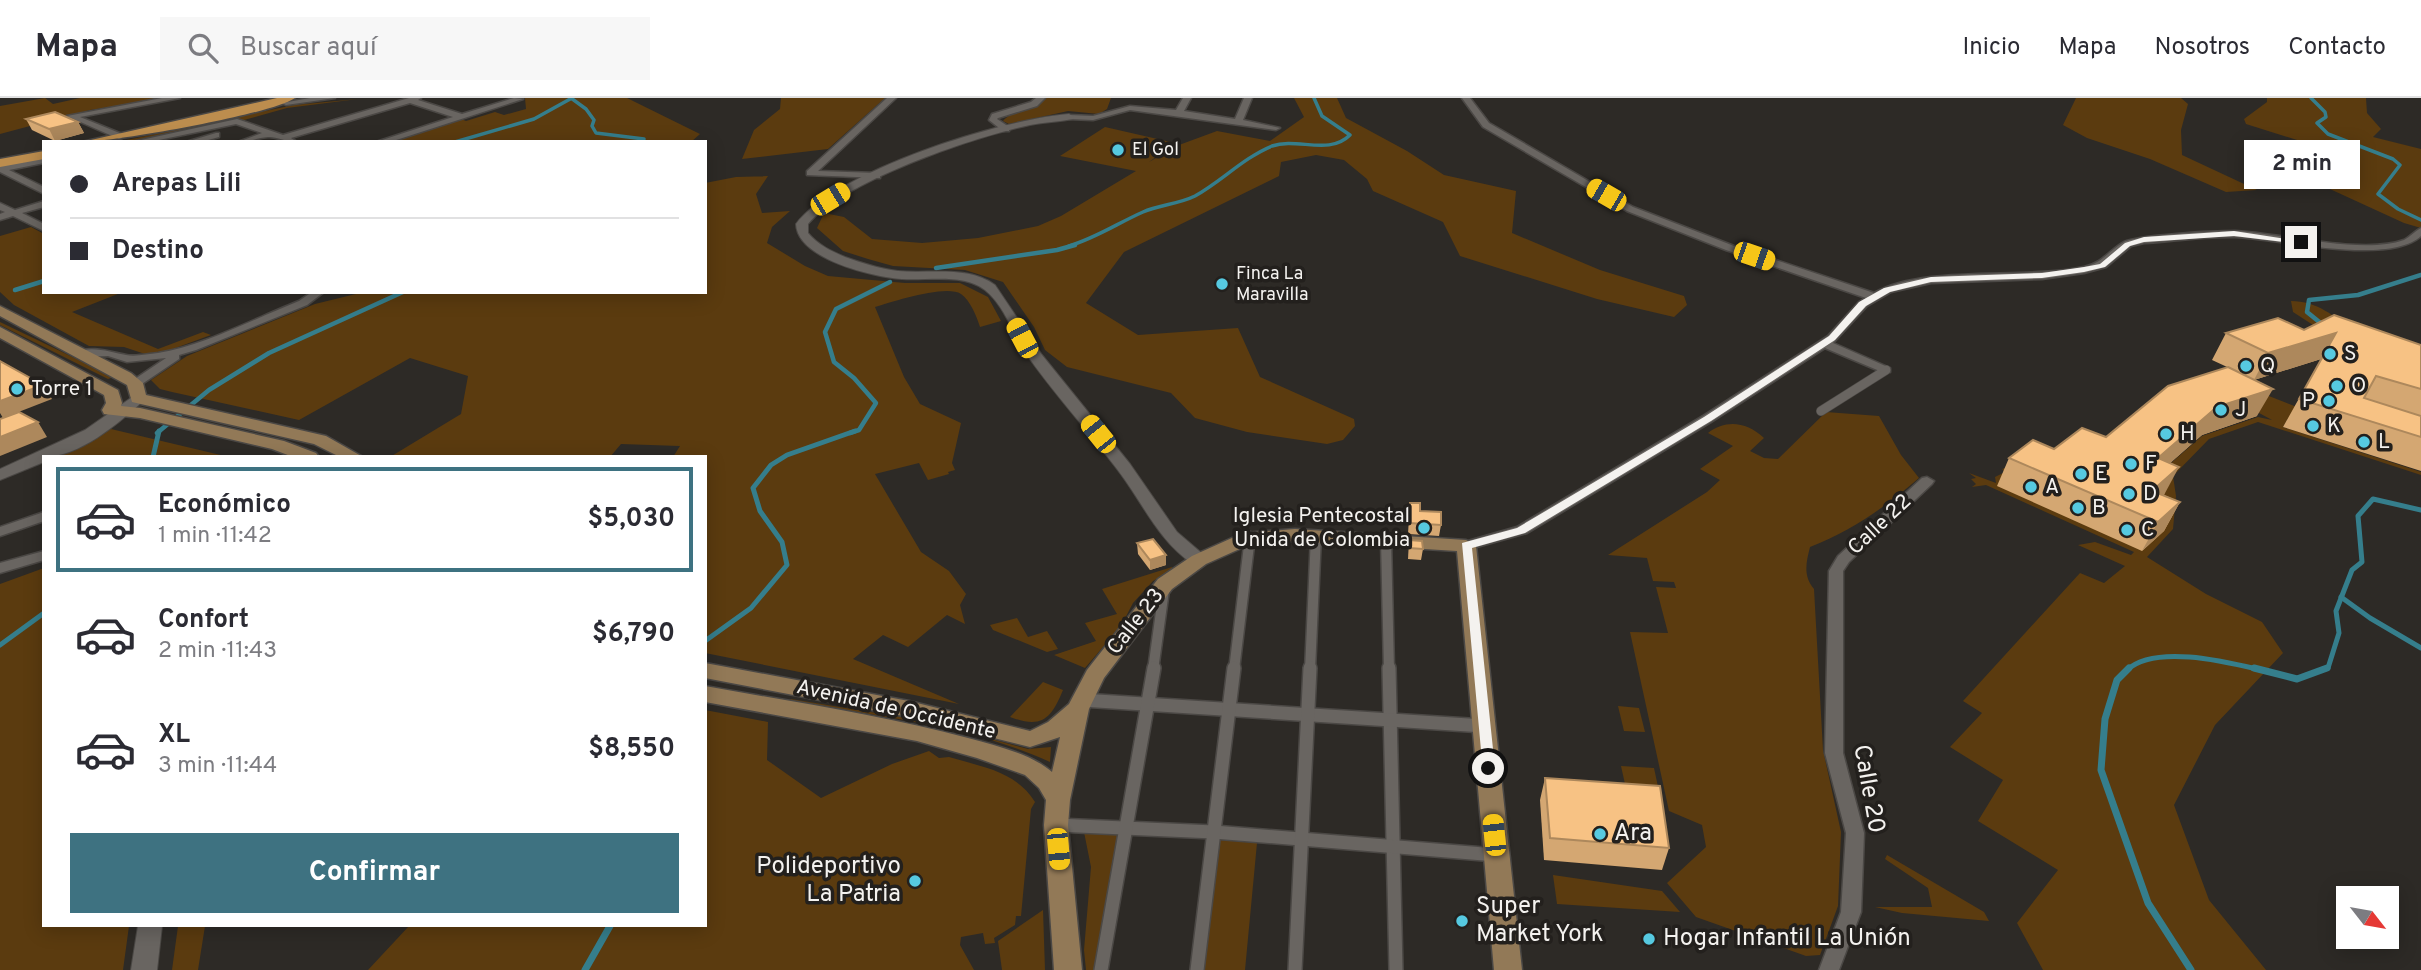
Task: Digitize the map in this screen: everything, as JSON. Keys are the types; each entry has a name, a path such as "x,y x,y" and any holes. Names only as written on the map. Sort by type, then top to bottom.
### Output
{"main road":[{"path":"98,140 303,98"},
{"path":"115,140 288,101"},
{"path":"0,161 42,153"},
{"path":"0,310 80,354 130,403 305,455"},
{"path":"2,335 112,393 114,403 160,403 320,440 350,455"},
{"name":"Calle 23","path":"1068,970 1056,825 1058,800 1080,704 1095,675 1165,584 1199,560 1250,537 1316,536 1466,546"},
{"path":"1466,546 1508,970"},
{"name":"Avenida de Occidente","path":"707,670 909,709 1030,739 1056,729 1080,704"},
{"name":"Avenida de Occidente","path":"707,694 917,733 983,751 1033,769 1048,782 1058,800"}],"street":[{"path":"119,136 71,116 176,98"},
{"path":"288,101 331,98"},
{"path":"877,176 810,173 892,98"},
{"path":"1006,129 995,123 995,116 1034,104 1041,98"},
{"path":"1179,113 1187,98"},
{"path":"1238,122 1248,98"},
{"path":"1466,98 1486,125 1630,209 1730,248 1875,297"},
{"path":"283,138 413,99 462,117"},
{"path":"387,140 519,99"},
{"path":"1199,560 1184,551 1162,523 1116,457 1022,338 998,296 989,287 966,278 880,272 835,258 804,240 801,233 802,224 808,216 848,188 1006,129 1069,117 1093,118 1130,108 1276,128"},
{"path":"146,140 237,121 288,140"},
{"path":"197,140 249,125"},
{"path":"248,140 271,133"},
{"path":"0,169 42,160"},
{"path":"0,169 42,190"},
{"path":"0,217 42,205"},
{"path":"0,206 42,227"},
{"name":"Calle 23","path":"1466,546 1521,530 1707,419 1824,344 1863,304 1887,290 1931,279 2042,276 2084,270 2102,265 2128,244 2144,240 2234,233 2354,247 2387,247 2410,240 2421,231"},
{"path":"80,354 109,353 127,359 159,356 192,348 303,303 316,294"},
{"path":"1824,344 1886,370"},
{"path":"45,455 75,442 130,403 192,348"},
{"path":"1821,411 1886,370"},
{"path":"0,464 53,442 130,403"},
{"path":"0,474 42,456"},
{"name":"Calle 22","path":"1836,571 1843,559 1927,481"},
{"path":"0,532 42,517"},
{"path":"1295,970 1316,536"},
{"path":"1197,970 1250,537"},
{"path":"1386,540 1396,970"},
{"path":"0,568 42,556"},
{"name":"Calle 20","path":"1829,970 1851,912 1855,833 1834,753 1836,571"},
{"path":"1101,970 1150,704 1165,584"},
{"path":"1080,704 1150,704 1484,726"},
{"path":"1056,825 1126,826 1496,855"},
{"path":"144,970 150,927"}],"shaded area":[{"path":"45,98 53,104 80,98 169,98 90,110 0,134 0,106"},
{"path":"525,98 627,98 700,134 693,140 393,140 461,119 466,121 495,112 504,115 526,109"},
{"path":"781,98 885,98 828,149 742,159 754,130 780,109"},
{"path":"1046,98 1111,98 1107,109 1099,114 1068,111 1009,124 1003,121"},
{"path":"1294,98 1337,98 1346,118 1407,151 1444,175 1516,191 1512,233 1600,270 1684,296 1687,305 1674,317 1597,299 1460,256 1443,222 1373,191 1367,179 1344,160 1316,155 1281,162 1279,176 1124,252 1086,303 1138,335 1238,328 1260,377 1354,419 1355,426 1343,440 1327,444 1247,432 1195,418 1171,393 1067,367 1045,350 1034,327 1003,282 965,270 893,266 868,259 843,251 817,228 824,213 844,217 872,239 922,243 978,238 1038,226 1061,216 1136,171 1060,156 1105,127 1175,143 1149,162 1179,145 1217,131 1270,141 1304,117"},
{"path":"2076,98 2181,98 2188,104 2181,130 2182,155 2257,190 2226,192 2150,159 2087,138 2063,125"},
{"path":"2267,98 2366,98 2367,113 2381,129 2373,137 2421,149 2421,228 2404,223 2319,184 2314,178 2321,170 2344,165 2341,158 2332,151 2246,124 2244,119 2267,102"},
{"path":"358,99 287,108 244,120 143,140 127,140 294,105"},
{"path":"768,176 756,194 762,213 790,211 772,227 767,243 805,266 828,276 905,283 960,283 988,297 1001,321 980,327 967,300 954,291 919,295 875,307 904,377 920,404 961,423 952,463 955,470 948,472 949,474 928,480 919,463 875,474 921,552 949,571 966,594 960,605 965,624 947,615 908,647 883,635 853,659 959,704 707,653 707,455 674,455 680,446 621,444 612,455 393,455 461,414 468,376 410,358 299,420 160,389 151,380 187,356 315,304 356,294 707,294 707,183 736,177"},
{"path":"31,227 42,233 42,294 118,294 72,312 158,349 203,332 211,335 170,350 145,354 124,347 89,346 14,305 0,292 0,236"},
{"path":"2291,301 2317,307 2354,331 2344,345 2293,312"},
{"path":"0,322 114,377 108,379 0,325"},
{"path":"2246,387 2315,414 2287,420 2283,427 2421,472 2421,475 2258,422 2209,439 2173,476 2176,496 2173,529 2147,557 2206,594 2262,622 2283,653 2215,725 2174,805 2209,900 2266,970 2043,970 2017,923 2058,870 1978,821 2003,780 1950,747 1982,713 1963,701 2080,573 2104,583 2125,566 2078,545 2095,542 2131,555 2134,552 1986,485 1972,487 1976,484 1971,479 1976,478 1969,473 1996,483 1995,477 2005,472 2002,469 2020,463 2148,483 2202,436 2258,417 2272,420 2248,407"},
{"path":"1826,412 1879,416 1901,455 1919,478 1868,517 1840,534 1810,547 1806,569 1814,589 1823,750 1841,832 1838,906 1820,955 1806,956 1696,917 1667,883 1706,847 1702,825 1669,811 1630,632 1668,633 1656,587 1676,588 1674,582 1653,581 1647,558 1608,555 1707,492 1720,480 1700,469 1733,446 1708,433 1729,424 1751,428 1764,438 1750,451 1764,458 1778,459"},
{"path":"111,429 221,455 59,455"},
{"path":"1172,567 1173,569 1153,581 1133,603 1121,626 1085,668 1054,655 1096,641 1085,623 1117,614 1102,589"},
{"path":"42,569 42,927 129,927 123,970 0,970 0,584"},
{"path":"1017,618 1028,637 1047,631 1058,649 1047,652 993,630 990,625"},
{"path":"1043,682 1063,690 1049,714 1044,719 1030,722 1010,717"},
{"path":"791,699 925,721 1028,749 1051,747 1050,762 1019,749 955,730 789,701"},
{"path":"1618,706 1639,708 1645,732 1624,731"},
{"path":"707,710 768,722 767,760 821,798 892,764 929,751 939,758 949,757 986,767 1008,777 1018,783 1035,802 1031,809 1021,916 1016,916 1015,925 994,938 995,943 985,944 983,933 961,937 960,945 974,970 368,970 408,927 707,927"},
{"path":"1621,766 1654,768 1660,796 1627,793"},
{"path":"1083,827 1122,830 1098,970 1086,970 1084,950 1091,867"},
{"path":"1219,840 1257,843 1245,970 1203,970"},
{"path":"1887,855 1984,912 1989,921 1902,913 1875,907 1932,907 1928,888 1885,859"},
{"path":"1553,875 1662,891 1680,912 1557,904"},
{"path":"1043,910 1045,970 1002,970 998,941"},
{"path":"178,927 205,927 198,970 172,970"}],"building":[{"path":"55,112 78,122 49,129 26,119"},
{"path":"2334,315 2421,345 2421,389 2376,376 2364,398 2421,416 2421,437 2299,399 2336,333 2268,353 2226,333 2278,318 2304,330"},
{"path":"0,361 43,385 0,401"},
{"path":"2228,367 2273,389 2217,407 2158,458 2179,467 2152,491 2180,502 2158,522 2009,458 2033,440 2054,449 2082,428 2106,437 2168,386"},
{"path":"19,412 38,422 0,437 0,419"},
{"path":"1410,503 1420,503 1420,511 1441,512 1441,525 1409,523"},
{"path":"1153,539 1166,555 1150,560 1137,543"},
{"path":"1409,540 1422,541 1423,549 1409,548"},
{"path":"1545,778 1660,786 1669,848 1550,838"}],"waterway":[{"path":"462,140 534,119 571,98"},
{"path":"571,98 586,109 594,120 592,126 596,133 643,140"},
{"path":"1069,246 1098,235 1143,212 1195,196 1272,146 1292,143 1332,144 1350,135 1322,116 1314,98"},
{"path":"2311,98 2325,112 2326,117 2317,123 2328,134 2393,159 2400,165 2378,194 2398,209 2421,220"},
{"path":"936,268 1075,245"},
{"path":"2323,325 2307,312 2309,300 2358,295 2421,275"},
{"path":"15,290 42,282"},
{"path":"850,433 859,430 876,403 854,378 834,362 825,332 836,309 890,282"},
{"path":"159,431 209,390 269,353 399,294"},
{"path":"153,455 159,431"},
{"path":"707,640 751,608 787,565 782,542 760,511 753,488 771,465 787,455 855,431"},
{"path":"2341,597 2352,570 2362,562 2358,516 2373,499 2421,510"},
{"path":"2322,670 2328,668 2339,633 2336,611 2341,597"},
{"path":"2341,597 2370,618 2421,648"},
{"path":"0,645 42,614"},
{"path":"2127,670 2139,662 2173,656 2261,670"},
{"path":"2254,668 2297,679 2327,668"},
{"path":"2127,670 2117,680 2105,719 2101,770 2148,903 2191,970"},
{"path":"585,970 609,927"}],"place":[{"name":"El Gol","path":"1118,150"},
{"name":"Finca La Maravilla","path":"1222,284"},
{"name":"S","path":"2330,354"},
{"name":"Q","path":"2246,366"},
{"name":"O","path":"2337,386"},
{"name":"Torre 1","path":"17,389"},
{"name":"P","path":"2329,401"},
{"name":"J","path":"2221,410"},
{"name":"K","path":"2313,426"},
{"name":"H","path":"2166,434"},
{"name":"L","path":"2364,442"},
{"name":"F","path":"2131,464"},
{"name":"E","path":"2081,474"},
{"name":"A","path":"2031,487"},
{"name":"D","path":"2129,494"},
{"name":"B","path":"2078,508"},
{"name":"Iglesia Pentecostal Unida de Colombia","path":"1424,528"},
{"name":"C","path":"2127,530"},
{"name":"Ara","path":"1600,834"},
{"name":"Polideportivo La Patria","path":"915,881"},
{"name":"Super Market York","path":"1462,921"},
{"name":"Hogar Infantil La Unión","path":"1649,939"}],"route":[{"path":"1488,768 1466,546 1521,530 1707,419 1832,338 1863,304 1887,290 1931,279 2042,276 2084,270 2102,265 2128,244 2144,240 2234,233 2301,242"}]}
